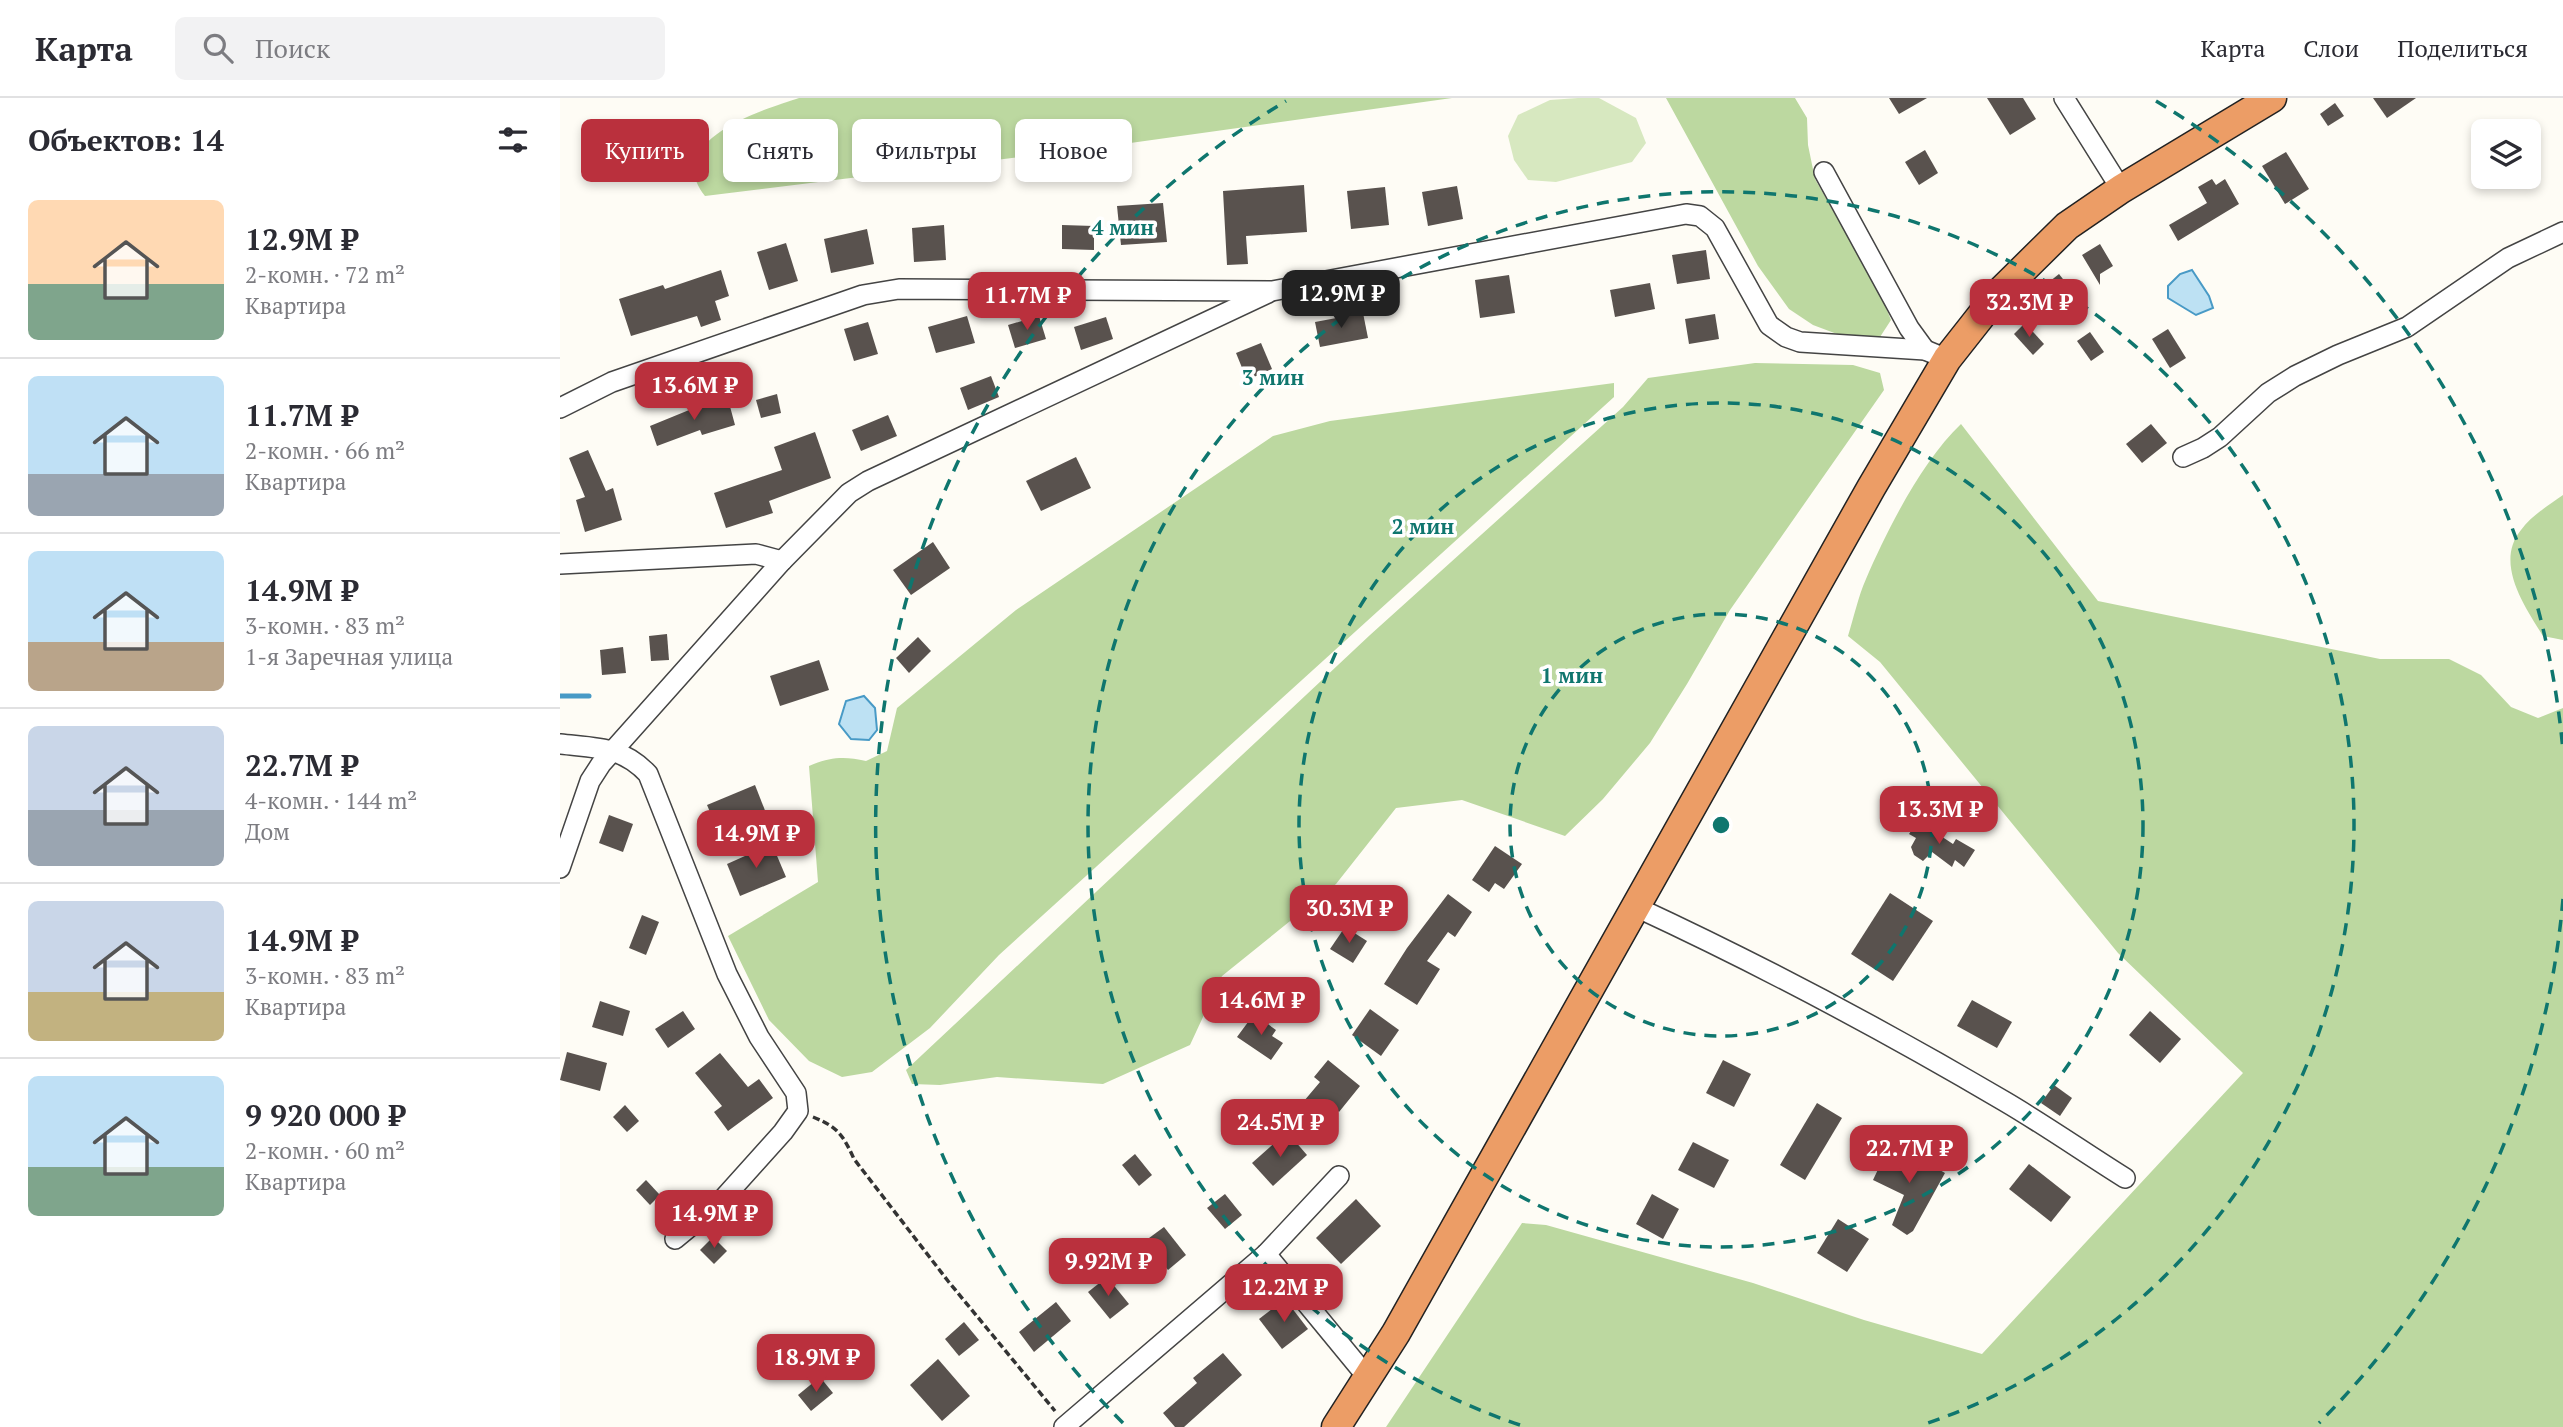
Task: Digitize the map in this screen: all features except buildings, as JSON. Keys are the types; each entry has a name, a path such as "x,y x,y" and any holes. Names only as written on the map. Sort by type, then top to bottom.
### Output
{"highway":[{"path":"1336,1427 1396,1333 1871,488 1936,355 2067,226 2121,189 2272,98"}],"street":[{"path":"2064,98 2121,189"},
{"path":"1824,172 1909,328 1936,355"},
{"path":"560,408 612,382 863,295 899,289 1272,291 1686,214 1700,216 1715,228 1769,325 1786,337 1800,342 1936,355"},
{"path":"2183,457 2220,436 2268,393 2295,376 2407,327 2508,258 2563,232"},
{"path":"560,869 590,781 601,764 782,561 849,493 868,481 1272,291"},
{"path":"560,564 756,554 782,561"},
{"path":"560,744 614,750 635,760 648,774 727,974 759,1037 796,1093 798,1111 783,1132 721,1201 676,1239"},
{"path":"1636,907 1699,936 1898,1042 2005,1102 2125,1178"},
{"path":"1065,1426 1266,1254 1339,1176"},
{"path":"1266,1254 1368,1378"}],"path":[{"path":"798,1111 830,1124 844,1137 854,1159 1065,1426"}],"green space":[{"path":"799,98 1452,98 1132,143 1132,119 1015,119 1015,158 1001,159 1001,119 852,119 852,178 838,179 838,119 743,119"},
{"path":"1599,98 1636,118 1646,143 1632,162 1556,182 1528,180 1514,160 1508,136 1518,115 1550,100"},
{"path":"1666,98 1795,98 1807,118 1808,145 1815,179 1881,295 1891,320 1880,337 1837,334 1813,325 1789,309 1758,266"},
{"path":"722,131 723,182 818,182 705,196 698,182 709,182 709,142"},
{"path":"1755,363 1853,365 1880,373 1884,390 1730,610 1650,743 1603,799 1565,836 1462,800 1396,808 1336,884 1222,976 1190,1045 1103,1084 997,1077 940,1085 912,1084 906,1070 1370,635 1623,407 1648,378"},
{"path":"1614,383 1614,397 999,955 930,1028 872,1072 842,1077 809,1061 769,1020 728,936 818,882 809,766 837,758 866,761 887,751 897,708 1016,610 1273,436 1330,421"},
{"path":"1961,424 2098,601 2380,659 2449,659 2481,675 2511,707 2538,718 2563,708 2563,1427 1386,1427 1522,1223 1546,1225 1753,1283 1864,1320 1982,1354 2243,1073 2118,953 1880,662 1848,636 1863,586 1895,518 1919,476"},
{"path":"2563,495 2563,640 2543,636 2528,612 2515,584 2511,556 2513,543 2525,525"}],"water":[{"path":"2192,270 2209,296 2213,308 2196,315 2168,298 2168,286 2180,274"},
{"path":"864,696 875,708 877,730 869,740 851,739 839,724 846,701"}],"waterway":[{"path":"560,696 589,696"}]}
